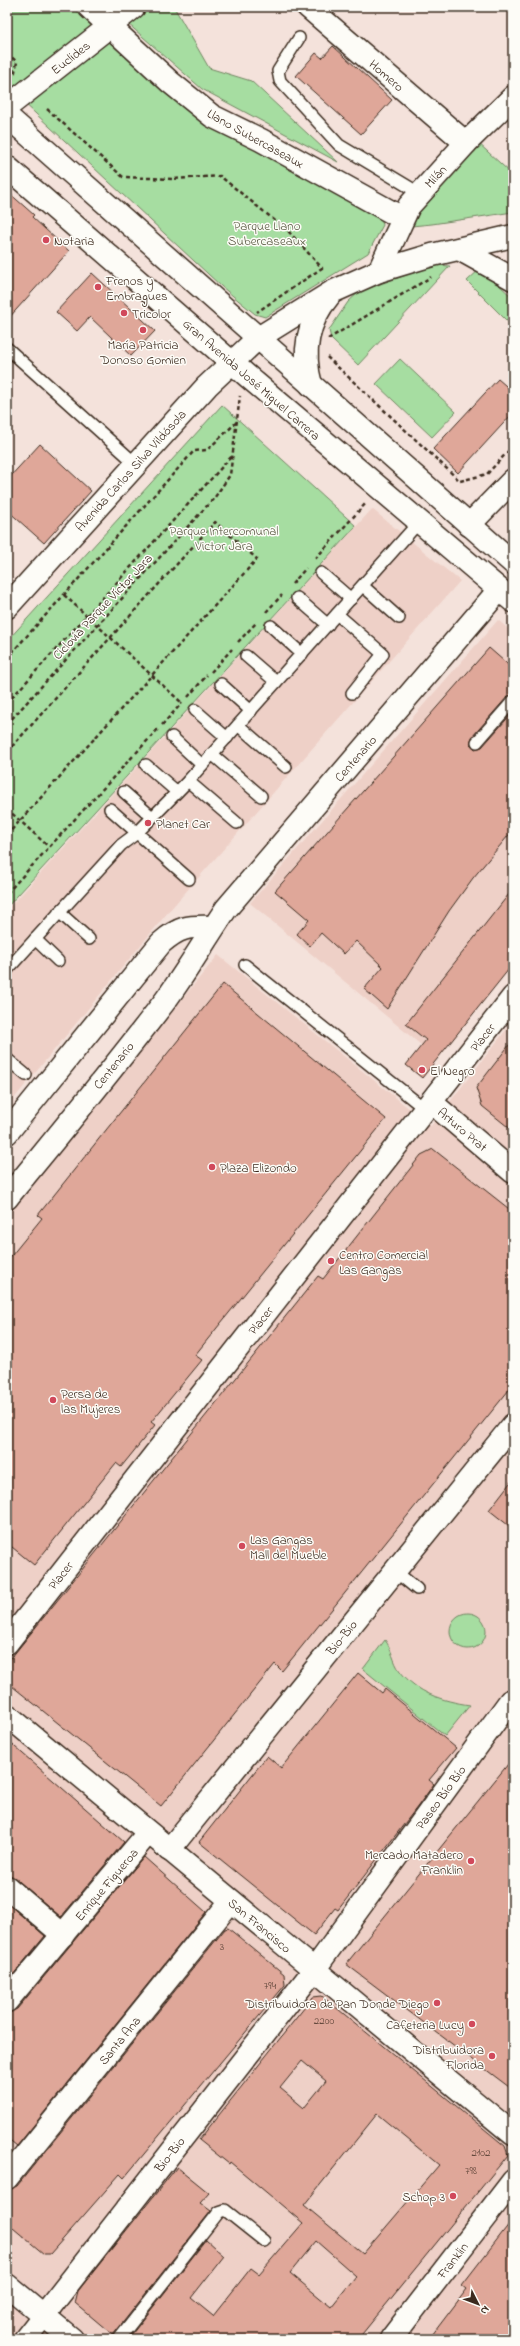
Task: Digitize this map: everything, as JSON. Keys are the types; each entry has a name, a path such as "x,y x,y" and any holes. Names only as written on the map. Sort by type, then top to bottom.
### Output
{"street":[{"name":"Llano Subercaseaux","path":"89,7 170,82 212,116 261,140 402,218"},
{"name":"Euclides","path":"7,107 134,7"},
{"name":"Homero","path":"308,7 466,143"},
{"name":"Milán","path":"379,271 402,218 419,194 466,143 513,97"},
{"path":"7,116 469,526 513,563"},
{"name":"Gran Avenida José Miguel Carrera","path":"7,167 231,362 506,596"},
{"name":"Avenida Carlos Silva Vildósola","path":"7,607 136,464 231,362 258,338 332,292 379,271 513,236"},
{"path":"459,249 513,279"},
{"path":"311,385 306,357 307,338 316,314 332,292"},
{"path":"469,526 513,480"},
{"name":"Centenario","path":"7,1198 165,1001 196,957 212,927 506,596"},
{"path":"7,1133 161,943 175,931 191,926 212,927"},
{"name":"Placer","path":"7,1643 513,997"},
{"name":"Arturo Prat","path":"428,1106 513,1172"},
{"name":"Bio-Bio","path":"169,1850 513,1425"},
{"name":"Paseo Bío Bío","path":"314,1970 510,1702"},
{"name":"San Francisco","path":"7,1715 513,2134"},
{"name":"Enrique Figueroa","path":"7,2001 148,1833"},
{"path":"7,1887 63,1935"},
{"name":"Santa Ana","path":"7,2178 231,1901"},
{"name":"Bio-Bio","path":"25,2339 314,1970"},
{"name":"Franklin","path":"391,2339 513,2181"},
{"path":"7,2285 72,2339"}],"lane":[{"path":"299,38 278,70 280,81 339,146 419,194"},
{"path":"7,348 136,464"},
{"path":"7,970 121,845 137,833 188,781 419,522"},
{"path":"321,573 351,599"},
{"path":"362,586 399,618"},
{"path":"297,598 328,625"},
{"path":"337,614 383,654 352,693"},
{"path":"271,626 302,654"},
{"path":"246,656 276,682"},
{"path":"221,684 251,711"},
{"path":"477,742 513,702"},
{"path":"195,710 226,738"},
{"path":"238,725 286,767"},
{"path":"172,738 202,765"},
{"path":"212,754 261,796"},
{"path":"146,765 177,792"},
{"path":"188,781 237,823"},
{"path":"124,792 152,817"},
{"path":"110,809 189,879"},
{"path":"59,912 90,939"},
{"path":"35,939 58,961"},
{"path":"245,965 428,1106"},
{"path":"7,1059 26,1075"},
{"path":"395,1571 417,1589"},
{"path":"119,2339 219,2212 226,2210 264,2241"}],"path":[{"path":"7,53 17,62 14,78"},
{"path":"47,109 123,177 173,179 220,176 289,232 322,268 257,312"},
{"path":"307,338 331,339 437,274"},
{"path":"324,354 460,481 487,474 513,446"},
{"name":"Ciclovía Parque Víctor Jara","path":"7,724 215,497 230,475 239,399 252,380"},
{"path":"7,658 194,451 207,450 239,420"},
{"path":"7,704 232,455"},
{"path":"289,587 379,489"},
{"path":"7,752 215,522 257,559 7,834"},
{"path":"262,616 284,593"},
{"path":"64,594 182,703"},
{"path":"7,893 257,622"},
{"path":"7,810 49,848"}],"shaded area":[{"path":"372,509 460,581 169,911 7,1107 7,910"},
{"path":"498,620 513,633 513,964 438,1059 250,903"},
{"path":"218,955 431,1126 513,1021 513,2339 7,2339 7,1214"}],"green space":[{"name":"Parque Llano Subercaseaux","path":"7,7 77,7 113,39 380,214 383,225 368,253 265,317 255,314 222,287 7,87"},
{"path":"144,7 174,7 209,68 251,81 338,162 202,89 126,22"},
{"path":"476,141 513,175 513,212 401,227"},
{"path":"435,265 450,266 358,365 331,339 329,330 348,302 360,291"},
{"path":"481,268 513,298 513,327 467,281"},
{"path":"400,359 456,412 432,437 376,384"},
{"name":"Parque Intercomunal Victor Jara","path":"222,405 356,526 7,907 7,641"},
{"path":"472,1613 481,1618 485,1624 485,1638 481,1644 472,1649 464,1649 455,1644 451,1638 450,1627 455,1618 461,1614"},
{"path":"385,1640 400,1671 414,1685 431,1695 470,1705 445,1736 363,1669"}],"building":[{"path":"333,46 392,100 361,134 296,76 316,53 322,58"},
{"path":"7,191 34,215 32,217 69,251 7,320"},
{"path":"92,273 155,331 131,356 90,317 77,331 56,312"},
{"path":"498,379 513,392 513,413 458,473 433,449"},
{"path":"40,444 91,491 44,543 7,510 7,480"},
{"path":"489,648 513,669 513,694 508,696 472,737 470,744 475,749 482,747 513,712 513,830 473,878 449,911 387,1009 364,989 383,967 356,941 344,954 321,933 310,946 297,934 309,920 275,891"},
{"path":"513,889 513,964 422,1078 406,1065 426,1040 406,1024"},
{"name":"Plaza Elizondo","path":"223,984 386,1119 195,1355 202,1360 151,1422 155,1425 121,1467 116,1463 34,1565 7,1543 7,1261 42,1218 38,1215"},
{"path":"513,1040 513,1131 482,1106 476,1088"},
{"name":"Las Gangas Mall del Mueble","path":"433,1149 513,1212 513,1385 282,1671 275,1664 161,1806 7,1682 7,1663 318,1276 323,1279 421,1155"},
{"path":"513,1479 513,1529 489,1510"},
{"path":"358,1673 382,1693 385,1689 456,1748 429,1780 434,1784 418,1806 338,1910 335,1908 314,1935 199,1842 267,1756 281,1768"},
{"path":"7,1740 124,1842 61,1917 15,1878 7,1875"},
{"name":"Mercado Matadero Franklin","path":"513,1758 513,2090 346,1964"},
{"path":"144,1857 206,1912 17,2146 7,2138 7,2013 17,2009"},
{"path":"7,1903 45,1936 7,1982"},
{"path":"228,1928 284,1974 285,1985 124,2178 120,2174 50,2254 44,2254 7,2223 7,2190 17,2186 225,1929"},
{"path":"322,1996 505,2146 508,2155 358,2339 128,2339 206,2240 224,2256 191,2298 213,2316 251,2268 259,2274 303,2223 230,2162 229,2164 199,2140 313,1997","holes":["302,2061 326,2081 304,2108 280,2088","377,2114 439,2165 363,2254 304,2205","316,2241 356,2276 331,2307 290,2273"]},
{"path":"177,2167 209,2193 200,2203 211,2211 113,2335 75,2303 78,2291"},
{"path":"513,2219 513,2339 429,2339 467,2289 462,2285"}],"place":[{"name":"Notaria","path":"46,240"},
{"name":"Frenos y Embragues","path":"98,287"},
{"name":"Tricolor","path":"124,313"},
{"name":"María Patricia Donoso Gomien","path":"143,330"},
{"name":"Planet Car","path":"148,823"},
{"name":"El Negro","path":"422,1070"},
{"name":"Plaza Elizondo","path":"212,1167"},
{"name":"Centro Comercial Las Gangas","path":"331,1261"},
{"name":"Persa de las Mujeres","path":"53,1400"},
{"name":"Las Gangas Mall del Mueble","path":"242,1546"},
{"name":"Mercado Matadero Franklin","path":"471,1861"},
{"name":"Distribuidora de Pan Donde Diego","path":"437,2003"},
{"name":"Cafeteria Lucy","path":"472,2024"},
{"name":"Distribuidora Florida","path":"492,2056"},
{"name":"Schop 3","path":"453,2196"}]}
